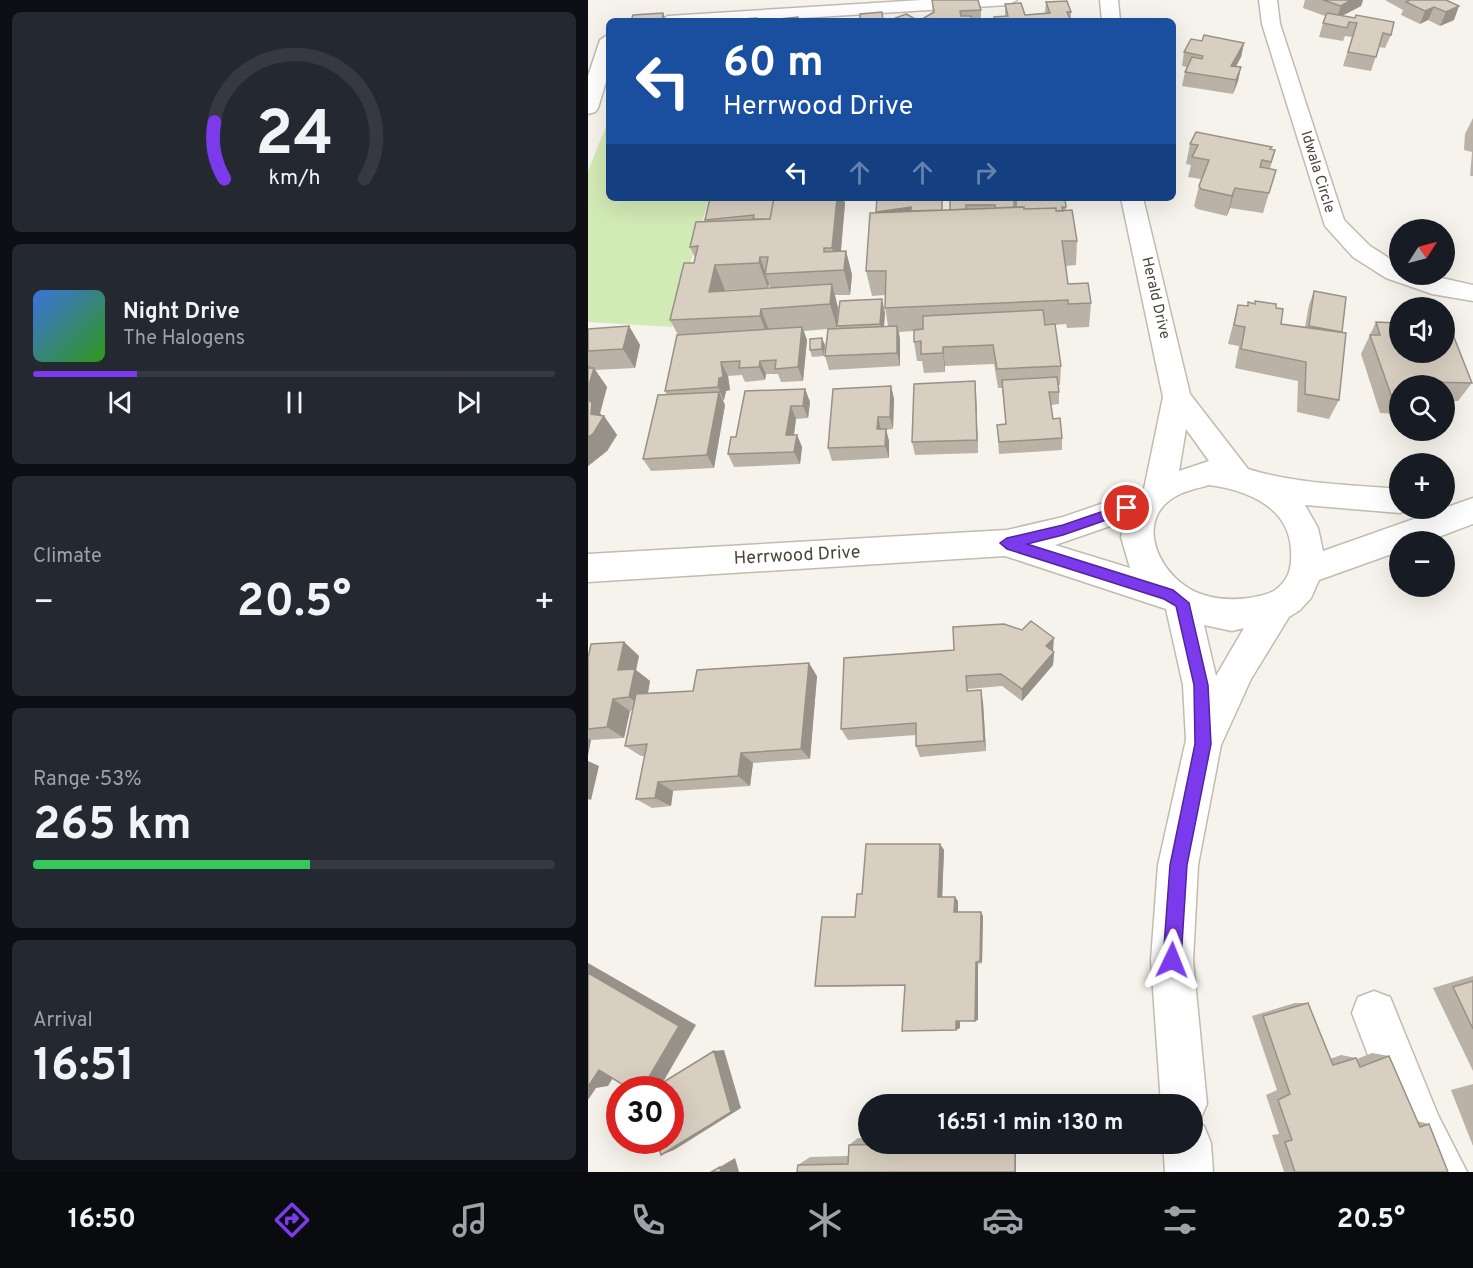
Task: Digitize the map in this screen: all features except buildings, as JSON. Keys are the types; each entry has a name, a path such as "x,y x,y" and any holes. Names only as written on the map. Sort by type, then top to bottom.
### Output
{"street":[{"path":"717,18 1008,0"},
{"path":"1109,0 1111,18"},
{"name":"Idwala Circle","path":"1268,0 1271,24 1332,221 1351,244 1385,271 1422,284 1473,293"},
{"path":"588,108 606,30"},
{"name":"Herald Drive","path":"1133,201 1177,397 1155,494"},
{"name":"Herald Drive","path":"1177,397 1250,481"},
{"path":"1250,481 1285,502 1301,523 1309,547 1308,570 1297,591 1277,606 1254,615 1228,617 1202,612 1175,599 1150,577 1140,557 1136,536 1139,517 1155,494 1183,477 1209,473 1330,496 1389,500"},
{"name":"Herrwood Drive","path":"588,568 1007,543 1063,530 1155,494"},
{"path":"1455,502 1473,501"},
{"path":"1308,570 1473,511"},
{"name":"Herrwood Drive","path":"1007,543 1175,599"},
{"path":"1175,599 1201,685 1203,744"},
{"path":"1183,1094 1172,960 1178,865 1203,744 1238,668 1277,606"},
{"path":"1374,1013 1421,1131 1443,1172"},
{"path":"1188,1154 1189,1172"}],"green space":[{"path":"606,126 606,201 708,201 672,327 588,322 588,171"}],"route":[{"path":"1127,508 1063,530 1007,543 1168,594 1182,603 1201,685 1203,744 1178,865 1172,960"}]}
